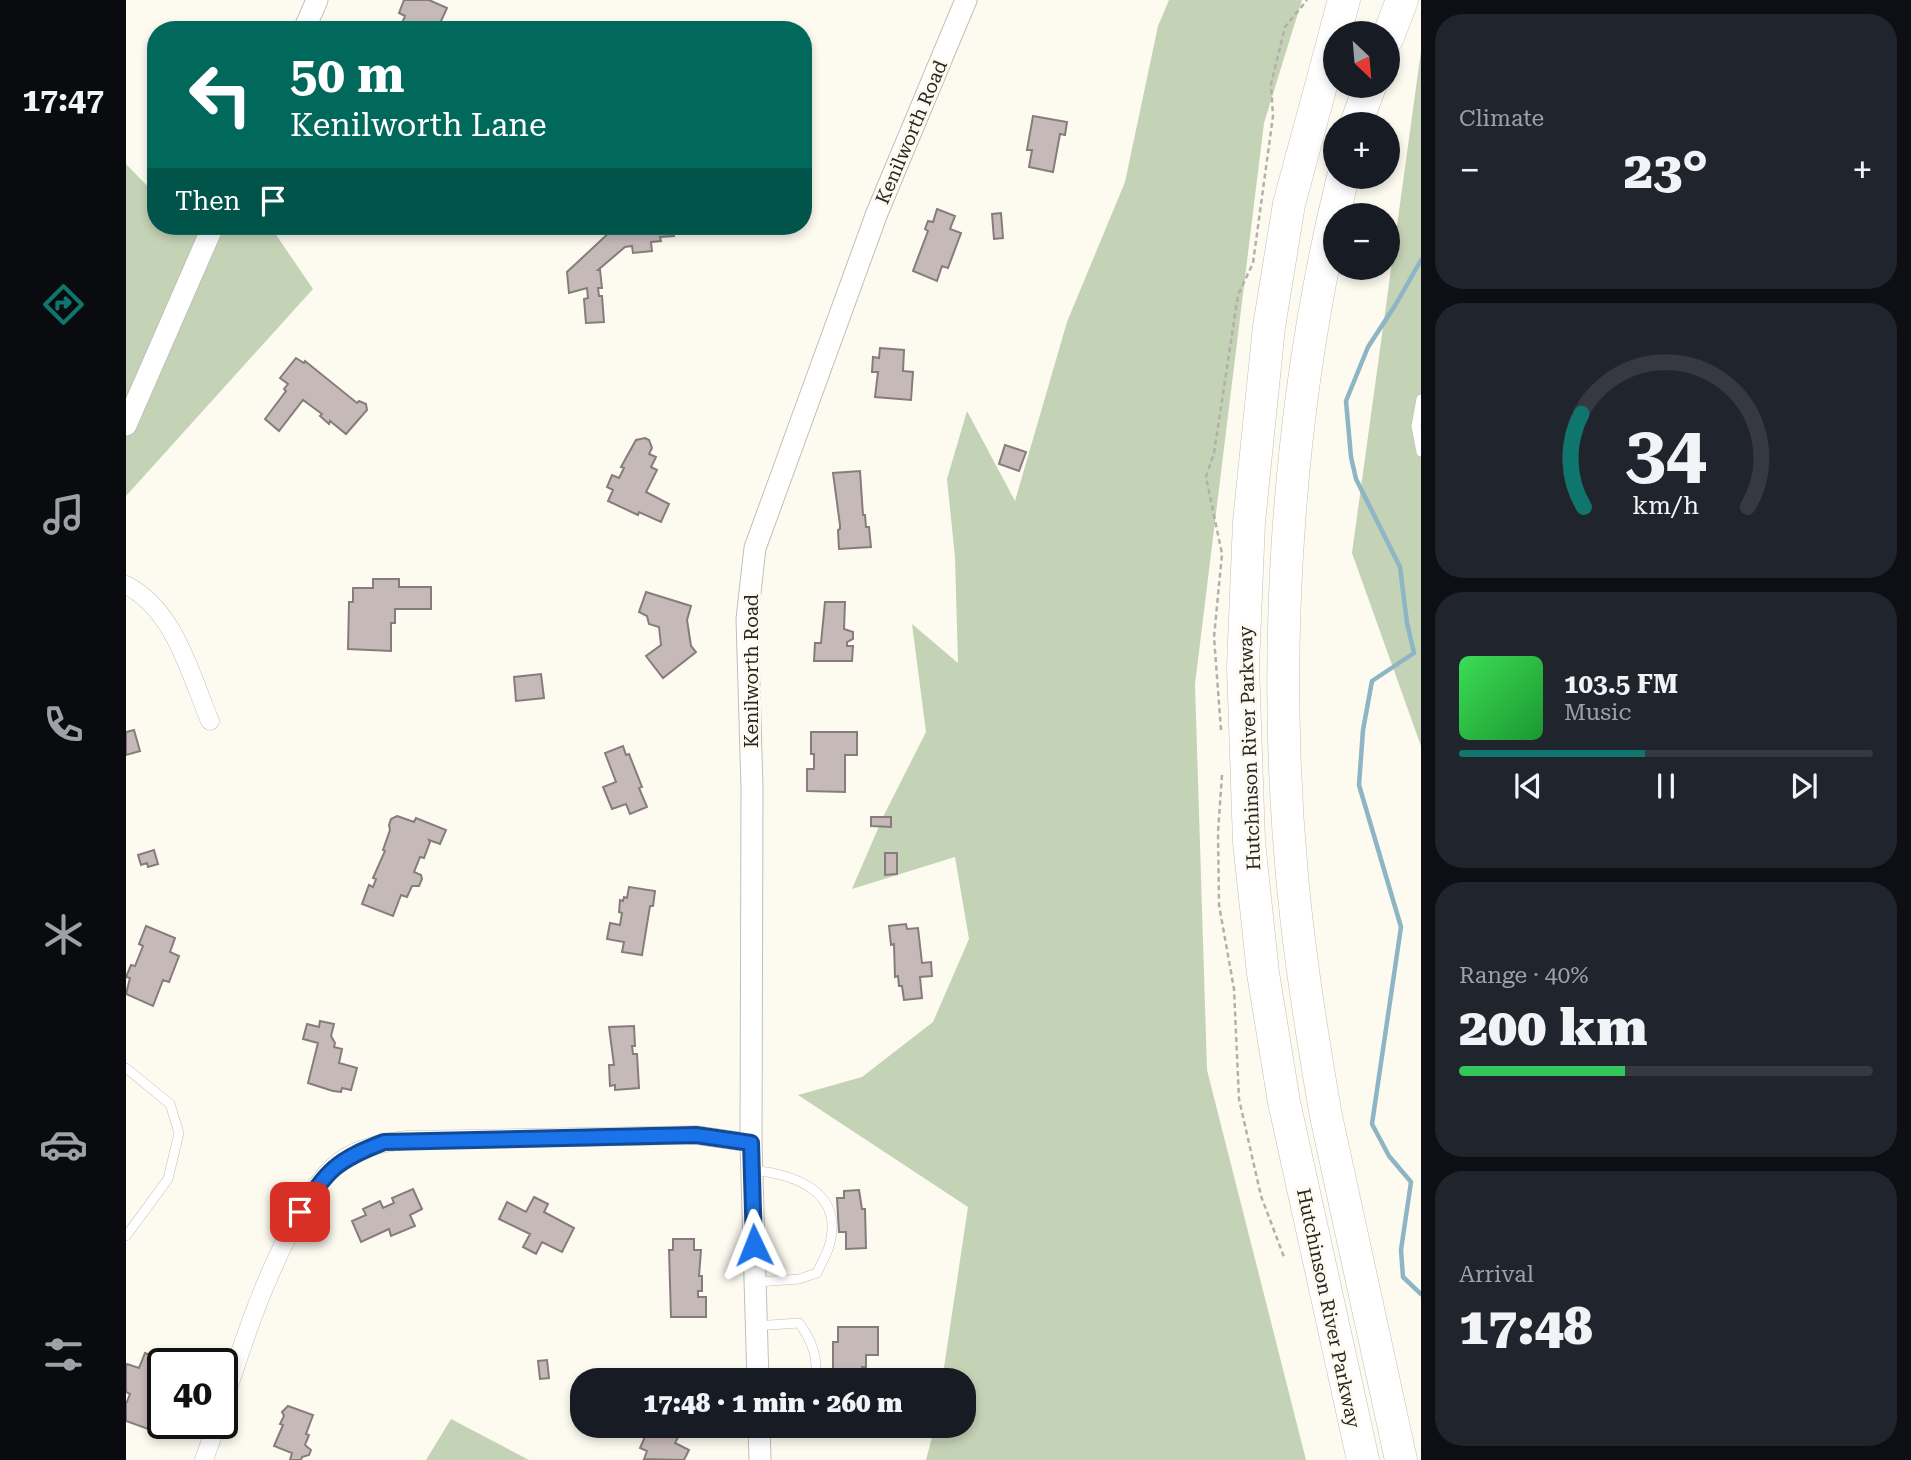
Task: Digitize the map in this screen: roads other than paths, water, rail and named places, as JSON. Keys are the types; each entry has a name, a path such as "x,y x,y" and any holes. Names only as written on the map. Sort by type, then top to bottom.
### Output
{"highway":[{"name":"Hutchinson River Parkway","path":"1338,21 1344,0"},
{"path":"1385,21 1391,0"},
{"path":"1394,21 1402,0"},
{"name":"Hutchinson River Parkway","path":"1323,78 1289,204 1269,327 1249,522 1243,666 1249,842 1263,974 1284,1102 1363,1460"},
{"name":"Hutchinson River Parkway","path":"1340,189 1324,257 1305,379 1291,509 1283,667 1286,780 1297,931 1324,1105 1401,1460"}],"street":[{"path":"308,21 317,0"},
{"name":"Kenilworth Road","path":"758,1368 751,1143 752,787 747,619 755,548 877,213 966,0"},
{"path":"126,425 209,235"},
{"path":"126,585 142,593 169,624 210,721"},
{"path":"238,1356 250,1318 274,1261 300,1212 334,1166 353,1153 384,1142 408,1140 696,1135 751,1143"},
{"path":"759,1438 760,1460"},
{"path":"204,1460 211,1439"}],"lane":[{"path":"1421,399 1416,426 1421,452"},
{"path":"126,1068 170,1104 179,1133 168,1180 126,1236"},
{"path":"752,1170 772,1172 806,1184 825,1199 833,1219 830,1244 817,1273 799,1279 755,1282"},
{"path":"756,1326 799,1323 808,1335 816,1356 816,1368"}],"waterway":[{"path":"1421,260 1368,347 1346,401 1351,457 1356,479 1400,567 1414,653 1372,681 1363,730 1359,785 1401,927 1372,1124 1389,1156 1411,1182 1401,1250 1403,1277 1421,1294"}]}
